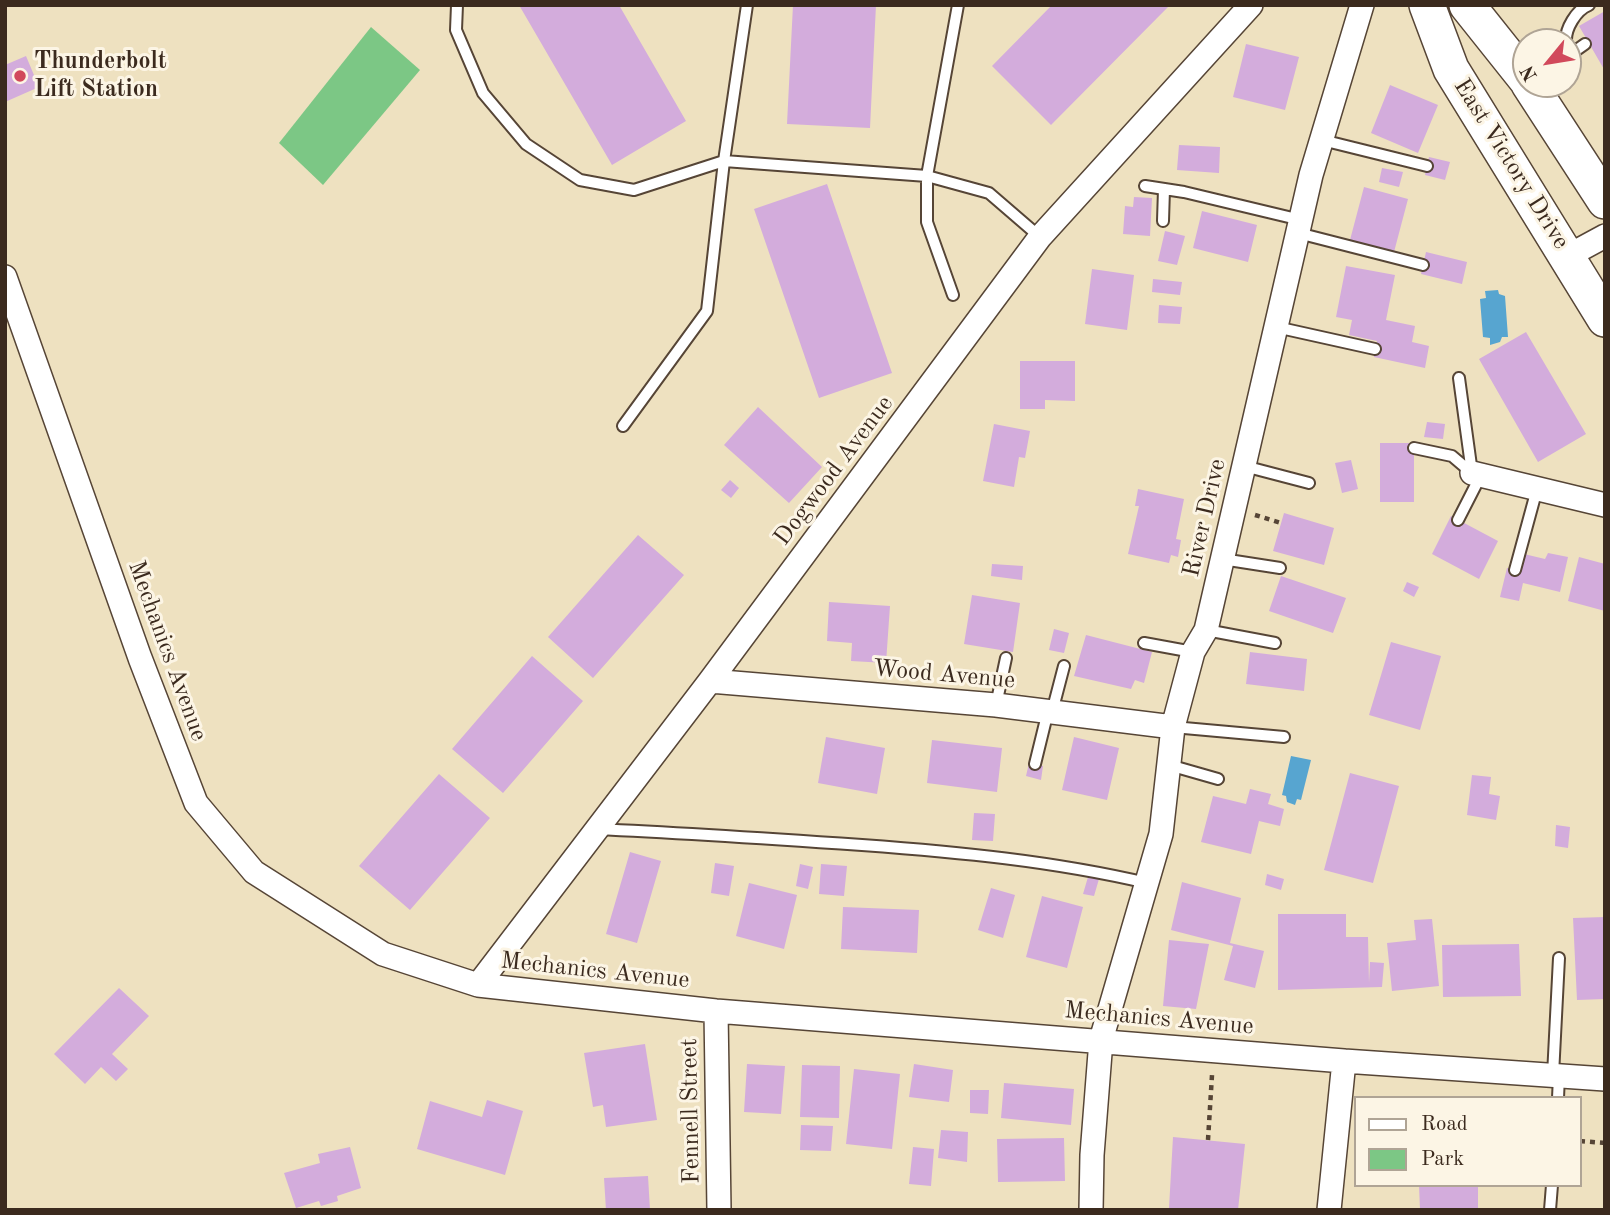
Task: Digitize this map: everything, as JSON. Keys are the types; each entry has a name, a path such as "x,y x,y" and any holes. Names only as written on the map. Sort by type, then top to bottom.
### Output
{"main road":[{"name":"East Victory Drive","path":"1427,5 1451,69 1605,319"},
{"path":"1467,5 1512,61"},
{"path":"1538,98 1605,201"}],"street":[{"name":"Dogwood Avenue","path":"478,985 710,681 1040,237 1251,5"},
{"name":"River Drive","path":"1091,1210 1092,1155 1101,1040 1161,834 1173,727 1193,652 1206,630 1300,227 1362,5"},
{"path":"1568,256 1605,236"},
{"name":"Mechanics Avenue","path":"5,277 140,658 196,803 254,872 383,954 478,985 716,1011 1101,1040 1556,1083 1605,1079"},
{"path":"1477,474 1605,505"},
{"name":"Wood Avenue","path":"710,681 996,705 1173,727"},
{"name":"Fennell Street","path":"716,1011 719,1210"},
{"path":"1329,1210 1344,1061"}],"lane":[{"path":"457,5 456,30 483,93 526,144 580,180 634,190 724,161 927,176 989,193 1040,237"},
{"path":"624,426 707,310 724,161 747,5"},
{"path":"953,295 927,222 927,176 958,5"},
{"path":"1569,28 1583,8 1589,5"},
{"path":"1322,141 1427,166"},
{"path":"1145,186 1300,227 1423,265"},
{"path":"1163,221 1164,189"},
{"path":"1276,327 1375,349"},
{"path":"1458,520 1477,474 1459,378"},
{"path":"1414,448 1452,456 1477,474"},
{"path":"1244,466 1309,483"},
{"path":"1515,570 1537,489"},
{"path":"1222,559 1280,568"},
{"path":"1206,630 1275,643"},
{"path":"1144,643 1193,652"},
{"path":"996,705 1006,658"},
{"path":"1035,764 1064,666"},
{"path":"1173,727 1283,737"},
{"path":"1169,765 1219,779"},
{"path":"596,829 955,852 1099,872 1147,883"},
{"path":"1556,1083 1559,958"},
{"path":"1550,1210 1552,1187"}],"path":[{"path":"1208,1140 1213,1050"},
{"path":"1582,1141 1605,1143"}],"green space":[{"path":"371,27 420,70 323,185 279,143"}],"water":[{"path":"1498,290 1499,294 1505,296 1508,337 1502,337 1500,342 1490,345 1490,338 1483,337 1480,299 1486,298 1485,291"},
{"path":"1291,756 1311,760 1301,800 1297,799 1295,805 1287,802 1286,796 1282,795"}],"building":[{"path":"519,5 619,5 686,121 612,165"},
{"path":"793,5 876,5 870,128 787,124"},
{"path":"1052,5 1170,5 1051,125 992,66"},
{"path":"1605,11 1605,71 1582,28 1579,26"},
{"path":"1246,44 1299,57 1285,110 1233,97"},
{"name":"Thunderbolt Lift Station","path":"26,56 39,87 5,102 5,65"},
{"path":"1390,85 1438,105 1418,153 1371,133"},
{"path":"1179,145 1220,147 1219,173 1177,170"},
{"path":"1429,157 1450,162 1445,180 1425,175"},
{"path":"1382,168 1403,172 1399,187 1379,182"},
{"path":"827,184 892,373 819,398 754,209"},
{"path":"1364,187 1408,199 1394,252 1350,240"},
{"path":"1134,197 1152,198 1150,236 1123,234 1125,206 1133,207"},
{"path":"1202,211 1257,225 1248,262 1193,248"},
{"path":"1165,231 1185,236 1177,265 1158,261"},
{"path":"1426,252 1467,262 1462,284 1421,274"},
{"path":"1346,266 1395,275 1386,320 1415,326 1412,342 1429,346 1425,368 1374,357 1377,341 1349,335 1352,320 1336,317"},
{"path":"1092,269 1134,275 1127,330 1085,324"},
{"path":"1153,279 1182,282 1180,295 1152,292"},
{"path":"1159,305 1182,307 1180,324 1158,323"},
{"path":"1526,332 1586,434 1538,462 1479,359"},
{"path":"1020,361 1075,361 1075,401 1045,400 1045,409 1020,409"},
{"path":"758,407 822,467 789,503 724,445"},
{"path":"1427,422 1445,424 1443,439 1424,437"},
{"path":"994,424 1030,431 1025,458 1019,457 1014,487 983,481"},
{"path":"1380,443 1414,443 1414,502 1380,502"},
{"path":"1351,460 1358,489 1342,493 1335,463"},
{"path":"730,480 739,488 731,498 721,490"},
{"path":"1138,489 1184,499 1176,539 1181,540 1178,557 1171,555 1169,563 1128,554 1139,506 1135,506"},
{"path":"1284,513 1334,528 1324,565 1273,551"},
{"path":"1451,516 1498,541 1479,579 1432,554"},
{"path":"638,535 684,575 593,678 548,637"},
{"path":"1548,553 1568,557 1560,592 1523,583 1519,601 1500,597 1507,568 1519,571 1524,554 1545,559"},
{"path":"1579,557 1605,564 1605,611 1568,601"},
{"path":"992,564 1023,566 1022,580 991,576"},
{"path":"1281,576 1346,598 1333,633 1269,611"},
{"path":"1407,582 1419,587 1414,597 1403,591"},
{"path":"972,595 1020,603 1013,652 964,644"},
{"path":"829,602 890,606 886,663 851,661 852,643 827,641"},
{"path":"1054,629 1069,633 1064,653 1049,650"},
{"path":"1086,635 1152,652 1144,683 1135,680 1131,689 1074,676"},
{"path":"1391,642 1441,656 1420,730 1369,715"},
{"path":"1250,652 1307,659 1304,691 1246,684"},
{"path":"532,656 583,701 503,793 452,749"},
{"path":"826,737 885,748 877,794 818,783"},
{"path":"1074,737 1119,748 1107,800 1062,790"},
{"path":"932,740 1002,748 997,792 927,783"},
{"path":"1029,763 1043,766 1041,780 1026,776"},
{"path":"1350,773 1399,786 1373,883 1324,870"},
{"path":"439,774 490,818 410,910 359,866"},
{"path":"1472,775 1491,777 1489,794 1500,796 1496,820 1467,815"},
{"path":"1250,789 1271,794 1268,804 1284,809 1280,826 1259,821 1251,854 1201,842 1213,796 1246,804"},
{"path":"974,813 995,814 993,841 972,840"},
{"path":"1556,825 1570,827 1568,848 1555,846"},
{"path":"630,852 661,861 637,943 606,934"},
{"path":"715,863 734,866 729,896 711,893"},
{"path":"800,864 813,867 808,889 796,886"},
{"path":"821,864 847,866 844,896 819,894"},
{"path":"1267,874 1284,879 1281,890 1265,885"},
{"path":"1088,877 1099,879 1094,896 1083,894"},
{"path":"1182,882 1241,898 1230,943 1264,951 1255,988 1224,980 1233,946 1171,930"},
{"path":"749,883 797,895 784,949 736,936"},
{"path":"991,888 1015,895 1003,938 978,930"},
{"path":"1042,896 1083,907 1067,968 1026,957"},
{"path":"843,907 919,910 917,953 841,949"},
{"path":"1278,914 1346,914 1346,937 1368,937 1369,983 1370,962 1384,963 1382,987 1278,990"},
{"path":"1605,917 1605,999 1577,1000 1573,918"},
{"path":"1432,919 1439,986 1392,991 1387,943 1416,940 1414,920"},
{"path":"1169,940 1209,944 1196,1009 1163,1006"},
{"path":"1519,944 1521,996 1443,997 1442,945"},
{"path":"119,988 149,1016 112,1054 128,1069 116,1081 101,1067 85,1084 54,1054"},
{"path":"645,1044 657,1120 606,1127 603,1105 593,1107 584,1053"},
{"path":"747,1064 785,1066 781,1114 744,1112"},
{"path":"914,1064 953,1070 949,1102 909,1097"},
{"path":"802,1065 840,1066 839,1118 800,1117"},
{"path":"854,1069 900,1074 892,1149 846,1144"},
{"path":"1004,1083 1074,1089 1071,1125 1001,1118"},
{"path":"970,1090 989,1090 988,1114 970,1113"},
{"path":"487,1100 523,1111 505,1175 417,1149 430,1101 482,1117"},
{"path":"801,1125 833,1126 831,1151 800,1150"},
{"path":"941,1130 968,1132 967,1162 938,1158"},
{"path":"1173,1137 1245,1144 1238,1210 1169,1208"},
{"path":"1064,1138 1065,1181 998,1182 997,1139"},
{"path":"350,1147 361,1188 337,1196 338,1201 321,1206 319,1201 296,1208 284,1173 320,1163 318,1154"},
{"path":"913,1147 934,1149 931,1186 909,1184"},
{"path":"648,1176 650,1210 606,1210 604,1178"},
{"path":"1419,1187 1478,1187 1478,1210 1420,1210"}],"place":[{"name":"Thunderbolt Lift Station","path":"20,76"}]}
